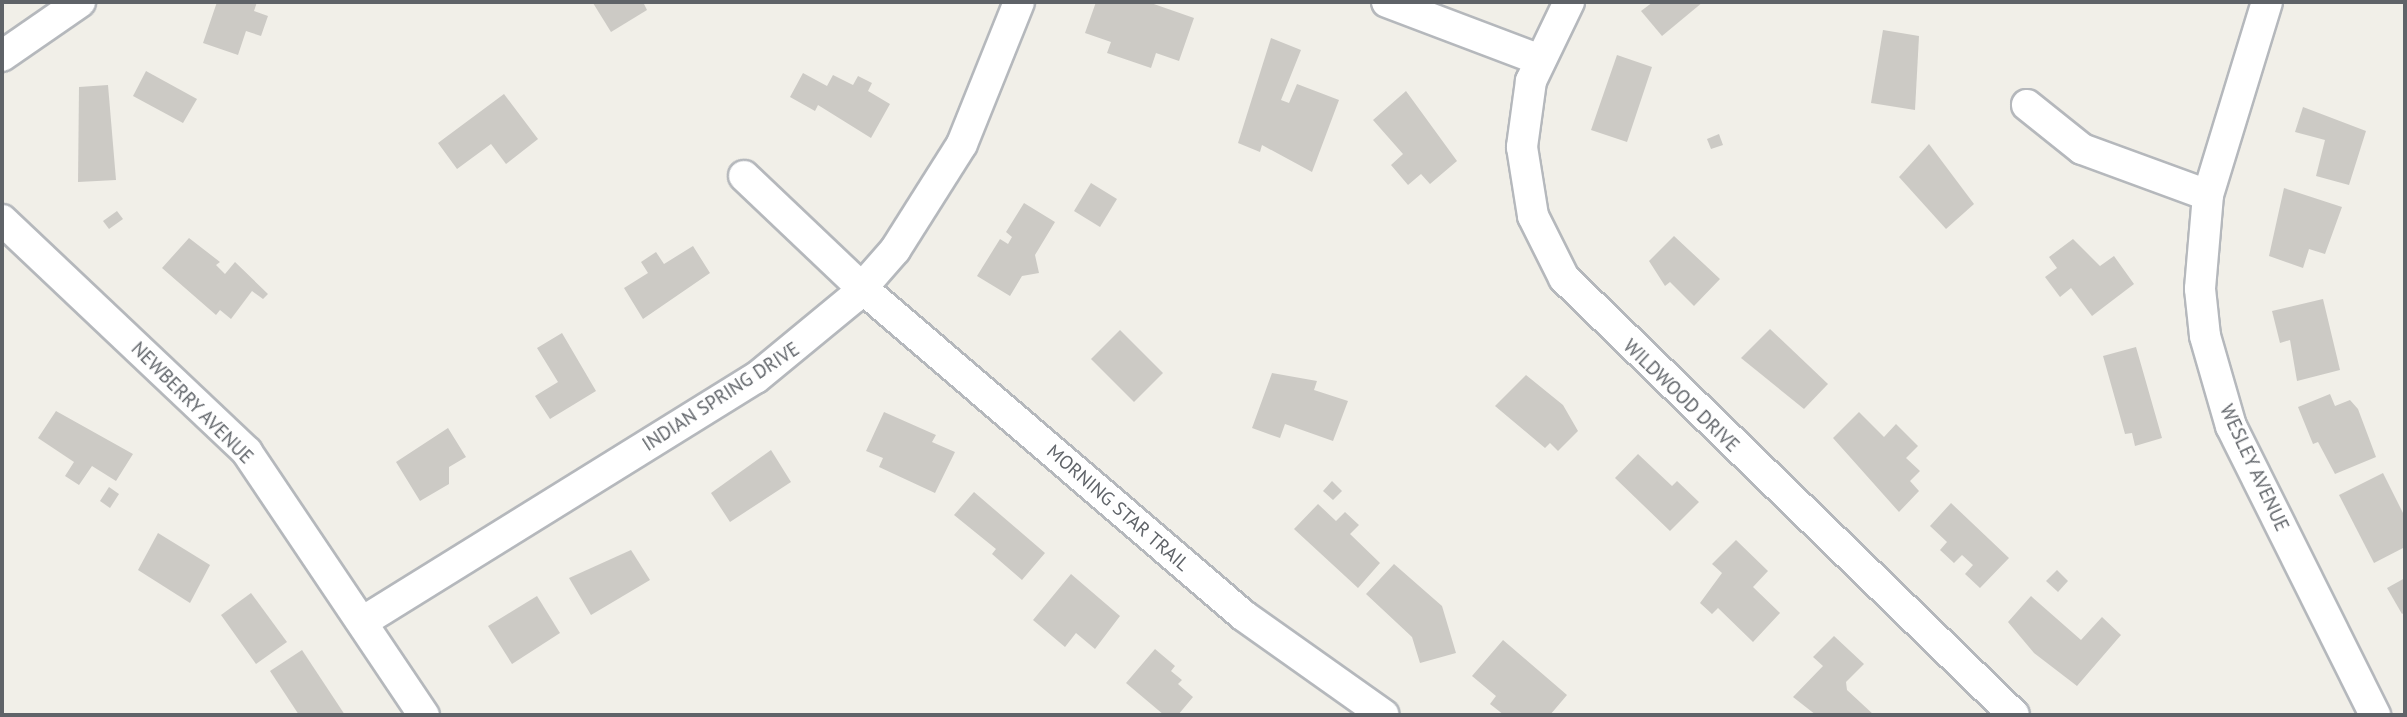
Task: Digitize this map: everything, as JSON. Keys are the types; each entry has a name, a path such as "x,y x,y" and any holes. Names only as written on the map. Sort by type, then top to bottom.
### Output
{"street":[{"path":"2,56 80,2"},
{"name":"INDIAN SPRING DRIVE","path":"362,622 756,378 862,288 931,199 962,144 1019,2"},
{"path":"1387,2 1538,59"},
{"name":"WILDWOOD DRIVE","path":"1569,2 1538,59 1524,111 1526,187 1546,247 1564,278 2014,715"},
{"name":"WESLEY AVENUE","path":"2267,2 2208,195 2200,289 2215,382 2231,426 2375,715"},
{"path":"2027,105 2054,130 2116,166 2208,195"},
{"name":"MORNING STAR TRAIL","path":"744,176 862,288 1244,616 1384,715"},
{"name":"NEWBERRY AVENUE","path":"2,220 247,452 424,715"}],"building":[{"path":"217,2 257,2 254,11 268,16 261,36 246,31 238,55 203,43"},
{"path":"643,2 647,10 611,32 593,3"},
{"path":"1096,2 1148,2 1194,18 1179,61 1156,53 1151,68 1107,53 1111,42 1085,33"},
{"path":"1653,2 1703,2 1662,36 1641,11"},
{"path":"1883,30 1919,36 1915,110 1871,103"},
{"path":"1271,38 1301,50 1281,100 1289,103 1297,84 1339,100 1312,172 1262,145 1260,152 1238,143"},
{"path":"1617,55 1652,67 1627,142 1591,130"},
{"path":"146,71 197,99 183,123 133,96"},
{"path":"803,73 827,86 833,75 853,85 858,76 872,83 868,91 890,104 871,138 818,105 815,111 790,97"},
{"path":"108,85 116,180 78,182 79,87"},
{"path":"1406,91 1457,161 1430,184 1421,174 1408,185 1391,165 1403,154 1373,120"},
{"path":"504,94 538,139 506,164 491,144 457,169 438,143"},
{"path":"2303,107 2366,131 2349,185 2316,176 2325,140 2295,132"},
{"path":"1719,134 1723,145 1711,149 1707,139"},
{"path":"1929,144 1974,204 1946,229 1899,177"},
{"path":"1091,183 1117,199 1100,227 1074,211"},
{"path":"2284,188 2342,207 2325,254 2309,249 2303,268 2269,256"},
{"path":"1024,203 1055,222 1035,255 1039,273 1022,276 1010,296 977,276 1000,239 1008,244 1012,237 1006,232"},
{"path":"117,211 123,219 109,229 103,221"},
{"path":"1674,236 1720,279 1694,306 1670,282 1665,286 1649,261"},
{"path":"189,238 220,262 216,265 225,274 235,262 268,294 263,299 252,291 231,319 220,310 216,315 162,268"},
{"path":"2073,239 2100,266 2114,256 2134,284 2092,316 2071,288 2060,297 2045,277 2057,268 2049,257"},
{"path":"693,246 710,273 643,319 624,288 648,273 641,262 656,252 664,264"},
{"path":"2323,299 2340,370 2297,381 2290,340 2280,343 2272,311"},
{"path":"1770,329 1828,384 1804,409 1741,358"},
{"path":"1120,330 1163,373 1134,402 1091,359"},
{"path":"562,333 596,391 550,419 535,396 558,382 537,348"},
{"path":"2136,347 2162,438 2135,446 2132,433 2125,434 2103,356"},
{"path":"1272,373 1317,381 1314,390 1348,401 1333,441 1285,424 1280,438 1252,428"},
{"path":"1526,375 1563,405 1578,431 1558,451 1550,443 1545,448 1495,406"},
{"path":"2330,394 2335,406 2350,400 2358,409 2376,457 2335,474 2318,442 2313,444 2298,407"},
{"path":"56,411 133,454 116,481 92,466 79,485 65,476 74,462 38,438"},
{"path":"884,412 936,435 932,442 955,452 935,493 879,467 883,458 866,451"},
{"path":"1859,412 1884,437 1896,424 1918,446 1906,458 1920,471 1910,481 1919,491 1899,512 1833,438"},
{"path":"448,428 466,457 449,467 449,484 420,501 396,462"},
{"path":"771,450 791,482 730,522 711,493"},
{"path":"1638,454 1672,486 1677,481 1699,502 1670,531 1615,478"},
{"path":"2383,473 2405,517 2405,547 2374,563 2339,495"},
{"path":"1332,481 1342,491 1333,500 1323,491"},
{"path":"109,487 119,494 110,508 100,501"},
{"path":"974,492 1045,553 1022,580 992,554 996,549 954,515"},
{"path":"1951,503 2009,558 1980,588 1965,574 1973,565 1962,555 1954,563 1940,550 1947,542 1930,526"},
{"path":"1318,504 1336,521 1345,512 1359,525 1350,534 1380,563 1358,588 1294,529"},
{"path":"158,533 210,565 190,603 138,570"},
{"path":"1736,540 1768,571 1753,587 1780,613 1753,642 1718,608 1712,614 1700,603 1722,573 1712,564"},
{"path":"631,550 650,580 591,615 569,578"},
{"path":"1394,564 1442,606 1456,653 1420,663 1412,637 1366,594"},
{"path":"2057,570 2068,581 2058,592 2046,581"},
{"path":"1071,574 1120,616 1095,649 1076,633 1065,647 1033,620"},
{"path":"2405,578 2405,612 2402,614 2387,588"},
{"path":"251,593 287,642 256,664 221,615"},
{"path":"537,596 560,633 512,664 488,626"},
{"path":"2031,596 2081,640 2102,617 2121,635 2077,686 2034,653 2008,622"},
{"path":"1834,636 1864,664 1846,682 1847,690 1874,715 1816,715 1793,697 1823,666 1813,657"},
{"path":"1503,640 1567,695 1550,715 1504,715 1490,704 1496,696 1472,676"},
{"path":"1155,649 1175,666 1171,671 1182,680 1178,684 1193,697 1178,715 1164,715 1126,683"},
{"path":"302,650 345,715 299,715 270,671"}]}
